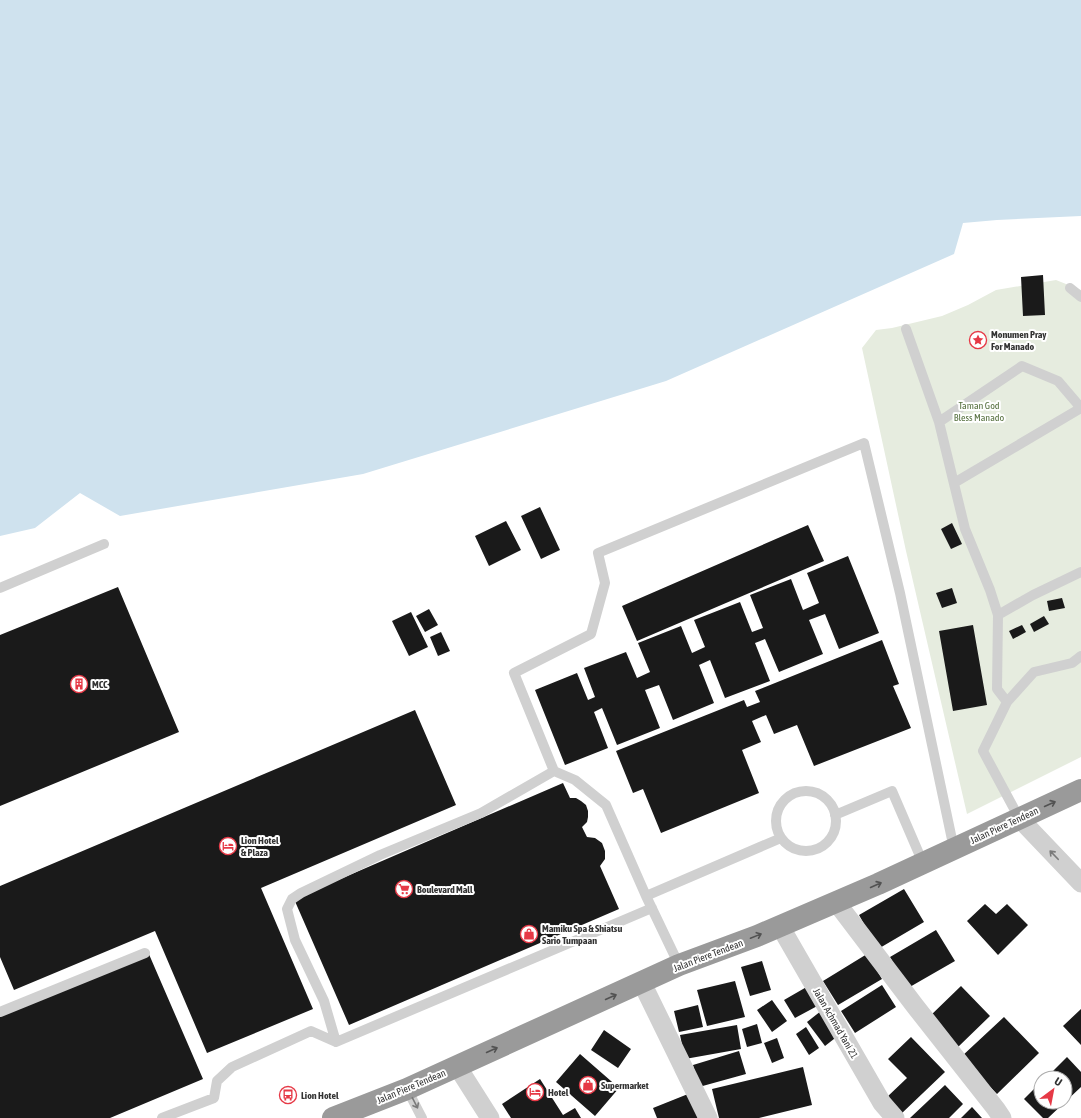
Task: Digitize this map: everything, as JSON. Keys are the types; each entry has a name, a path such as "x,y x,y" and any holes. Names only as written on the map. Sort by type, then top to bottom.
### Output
{"highway":[{"name":"Jalan Piere Tendean","path":"333,1118 407,1089 679,966 757,936 878,884 1081,790"}],"street":[{"path":"1019,818 1081,883"},
{"path":"836,902 1002,1118"},
{"name":"Jalan Achmad Yani 21","path":"780,926 882,1103 895,1118"},
{"path":"642,983 708,1118"},
{"path":"456,1066 490,1118"}],"lane":[{"path":"1070,288 1081,297"},
{"path":"906,329 939,422 965,530 990,590 998,615 997,689 1007,702"},
{"path":"939,422 1022,366 1058,381 1081,408 954,482"},
{"path":"679,966 606,805 575,780 554,771 514,673 591,634 606,583 598,553 864,443 900,593 954,849"},
{"path":"0,588 104,544"},
{"path":"998,615 1033,595 1081,572"},
{"path":"1019,818 983,751 1007,702 1034,672 1072,663 1081,656"},
{"path":"336,1042 324,1002 295,940 287,909 292,899 301,893 380,856 481,813 554,771"},
{"path":"835,815 892,790 923,863"},
{"path":"802,791 811,792 827,800 835,815 835,827 830,838 825,845 818,849 810,851 798,850 787,844 777,831 777,813 780,805 786,798 802,791"},
{"path":"646,896 781,838"},
{"path":"162,1118 214,1098 217,1081 232,1067 311,1031 336,1042 652,908"},
{"path":"0,1012 145,953"},
{"path":"407,1089 422,1118"}],"green space":[{"name":"Taman God Bless Manado","path":"1056,280 1081,290 1081,757 967,814 906,551 862,348 876,330 892,328 942,316 968,305 996,290"}],"water":[{"path":"0,0 1081,0 1081,216 963,223 954,254 666,381 363,474 120,516 80,493 35,528 0,536"}],"building":[{"path":"1043,275 1045,315 1023,316 1021,277"},
{"path":"540,507 560,550 541,559 521,516"},
{"path":"506,521 521,550 489,566 475,536"},
{"path":"952,523 962,544 951,549 941,529"},
{"path":"808,525 824,561 637,641 622,606"},
{"path":"848,556 879,633 839,649 825,614 809,620 823,654 779,672 765,639 755,643 770,681 725,698 710,660 699,665 714,703 673,720 659,685 645,690 660,728 617,745 602,708 594,712 608,748 565,765 535,690 577,673 588,700 595,697 584,668 626,652 637,678 650,672 638,643 681,626 692,653 705,647 694,620 740,602 752,632 763,628 750,595 791,579 803,610 819,603 807,573"},
{"name":"MCC","path":"118,587 179,732 0,806 0,635"},
{"path":"952,588 957,603 942,608 936,593"},
{"path":"1062,598 1065,608 1049,611 1047,601"},
{"path":"429,609 438,625 425,632 416,616"},
{"path":"411,612 428,647 409,656 392,621"},
{"path":"1044,616 1049,624 1034,632 1030,624"},
{"path":"973,625 987,705 953,711 939,631"},
{"path":"1022,625 1026,632 1013,639 1009,631"},
{"path":"441,632 450,651 438,656 430,637"},
{"path":"882,640 899,684 893,686 911,728 814,766 797,725 774,734 766,715 752,721 761,742 742,750 759,793 661,833 643,789 633,793 616,751 744,700 747,707 760,702 755,691"},
{"name":"Lion Hotel & Plaza","path":"415,710 456,805 261,888 313,1009 207,1053 155,931 14,990 0,957 0,886"},
{"path":"563,783 570,798 576,798 586,805 588,817 587,822 582,827 587,837 595,838 602,843 605,851 605,859 600,866 619,909 349,1025 294,899"},
{"path":"904,889 924,922 878,949 859,915"},
{"path":"985,904 996,914 1007,904 1028,925 998,955 967,921"},
{"path":"936,930 955,961 908,988 890,957"},
{"path":"148,952 203,1079 110,1118 0,1118 0,1014"},
{"path":"867,954 882,979 838,1005 823,981"},
{"path":"762,961 771,990 750,996 741,967"},
{"path":"735,981 745,1017 707,1026 697,990"},
{"path":"810,985 821,1004 795,1018 784,1000"},
{"path":"882,985 896,1007 855,1033 841,1011"},
{"path":"961,986 990,1016 958,1047 929,1017"},
{"path":"772,1000 787,1021 772,1032 757,1010"},
{"path":"698,1005 703,1027 679,1032 674,1011"},
{"path":"1081,1009 1081,1045 1063,1026"},
{"path":"821,1011 839,1035 825,1046 807,1022"},
{"path":"1004,1017 1039,1053 997,1094 961,1057"},
{"path":"757,1024 762,1043 747,1047 742,1029"},
{"path":"737,1025 741,1049 685,1059 680,1035"},
{"path":"806,1027 819,1048 809,1055 796,1034"},
{"path":"604,1030 631,1049 618,1068 591,1050"},
{"path":"911,1037 945,1072 901,1114 886,1098 907,1078 888,1059"},
{"path":"777,1038 784,1058 772,1063 764,1043"},
{"path":"739,1051 746,1074 699,1087 693,1065"},
{"name":"Supermarket","path":"580,1054 619,1088 595,1116 556,1082"},
{"path":"1067,1057 1081,1072 1081,1087 1073,1095 1073,1070 1054,1070"},
{"path":"803,1067 812,1105 759,1118 719,1118 712,1089"},
{"name":"Hotel","path":"540,1079 563,1115 575,1108 581,1118 511,1118 502,1104"},
{"path":"945,1085 963,1104 949,1118 910,1118"},
{"path":"1033,1090 1033,1108 1024,1099"},
{"path":"688,1094 698,1118 657,1118 653,1108"},
{"path":"972,1107 982,1118 961,1118"},
{"path":"1035,1110 1057,1110 1048,1118 1043,1118"}],"place":[{"name":"Monumen Pray For Manado","path":"978,340"},
{"name":"MCC","path":"79,684"},
{"name":"Lion Hotel & Plaza","path":"228,846"},
{"name":"Boulevard Mall","path":"404,889"},
{"name":"Mamiku Spa & Shiatsu Sario Tumpaan","path":"529,934"},
{"name":"Supermarket","path":"588,1085"},
{"name":"Hotel","path":"535,1092"},
{"name":"Lion Hotel","path":"288,1095"}]}
